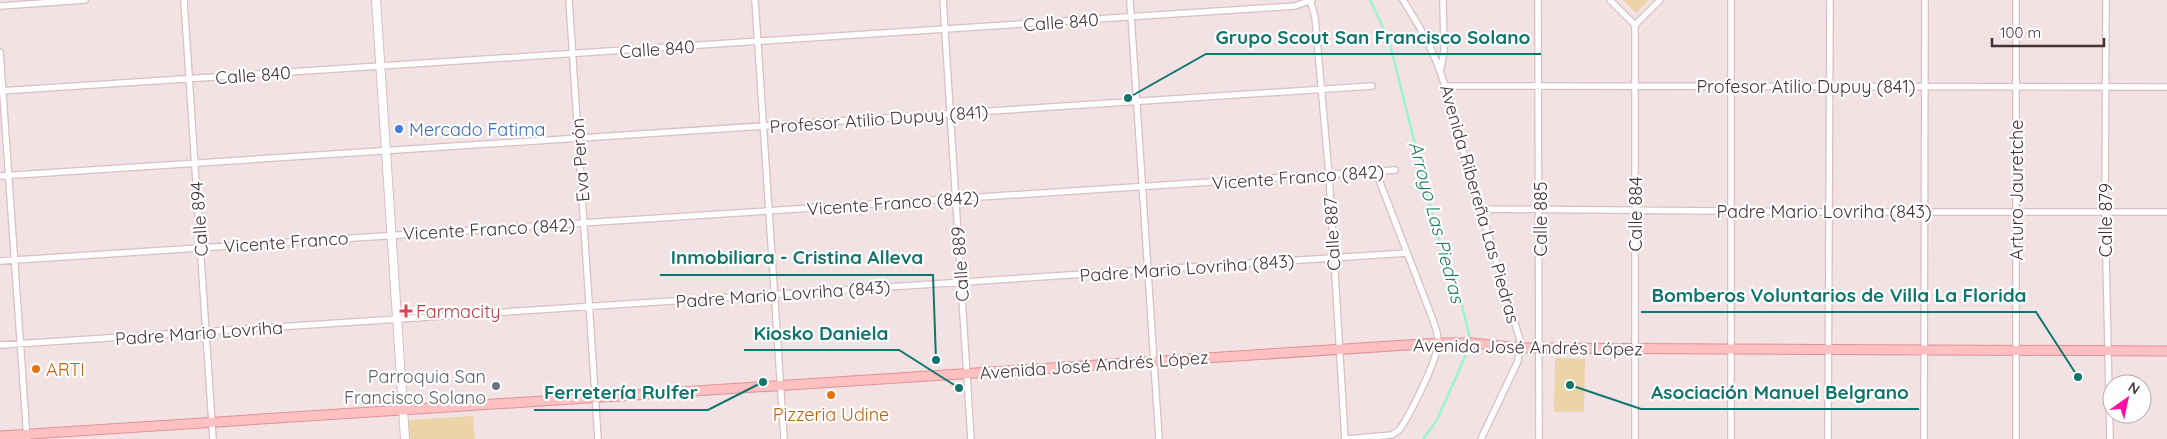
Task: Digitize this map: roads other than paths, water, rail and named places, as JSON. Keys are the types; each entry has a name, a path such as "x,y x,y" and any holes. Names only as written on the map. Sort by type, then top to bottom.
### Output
{"main road":[{"name":"Avenida José Andrés López","path":"0,436 27,437 403,410 1455,342 1520,348 2167,350"}],"street":[{"path":"0,6 85,0"},
{"name":"Calle 894","path":"184,0 213,439"},
{"path":"376,0 405,439"},
{"name":"Eva Perón","path":"569,0 598,439"},
{"path":"755,0 776,294 784,439"},
{"name":"Calle 889","path":"943,0 971,439"},
{"path":"1130,0 1146,270 1159,439"},
{"name":"Calle 840","path":"1,91 573,55 1295,6 1311,0"},
{"name":"Calle 887","path":"1311,0 1315,12 1322,90 1346,439"},
{"name":"Avenida Ribereña Las Piedras","path":"1403,0 1425,34 1441,69 1449,104 1518,331 1520,348 1518,360 1480,439"},
{"path":"1441,69 1444,50 1443,0"},
{"name":"Calle 885","path":"1538,0 1540,211 1539,439"},
{"path":"1610,0 1635,25 1660,0"},
{"path":"1731,0 1731,439"},
{"path":"1828,439 1830,0"},
{"path":"1924,439 1925,0"},
{"name":"Arturo Jauretche","path":"2016,0 2016,439"},
{"name":"Calle 879","path":"2106,0 2105,212 2110,439"},
{"name":"Calle 884","path":"1635,25 1635,439"},
{"path":"0,52 1,91 27,437"},
{"name":"Profesor Atilio Dupuy (841)","path":"0,176 1372,86"},
{"name":"Profesor Atilio Dupuy (841)","path":"1446,86 2167,87"},
{"name":"Vicente Franco (842)","path":"392,234 1394,170"},
{"path":"1346,439 1392,435 1399,430 1407,418 1437,352 1438,343 1433,320 1376,172"},
{"name":"Padre Mario Lovriha (843)","path":"1481,210 2167,212"},
{"name":"Vicente Franco","path":"0,261 392,234"},
{"name":"Padre Mario Lovriha (843)","path":"398,320 1407,253"},
{"name":"Padre Mario Lovriha","path":"0,346 398,320"}],"waterway":[{"name":"Arroyo Las Piedras","path":"1370,0 1389,40 1438,237 1462,305 1471,343 1437,420 1423,439"}],"place":[{"name":"Grupo Scout San Francisco Solano","path":"1128,98"},
{"name":"Mercado Fatima","path":"399,129"},
{"name":"Farmacity","path":"406,311"},
{"name":"Inmobiliara - Cristina Alleva","path":"936,360"},
{"name":"ARTI","path":"36,369"},
{"name":"Bomberos Voluntarios de Villa La Florida","path":"2078,377"},
{"name":"Ferretería Rulfer","path":"763,382"},
{"name":"Asociación Manuel Belgrano","path":"1570,385"},
{"name":"Parroquia San Francisco Solano","path":"496,386"},
{"name":"Kiosko Daniela","path":"959,388"},
{"name":"Pizzeria Udine","path":"831,395"}]}
